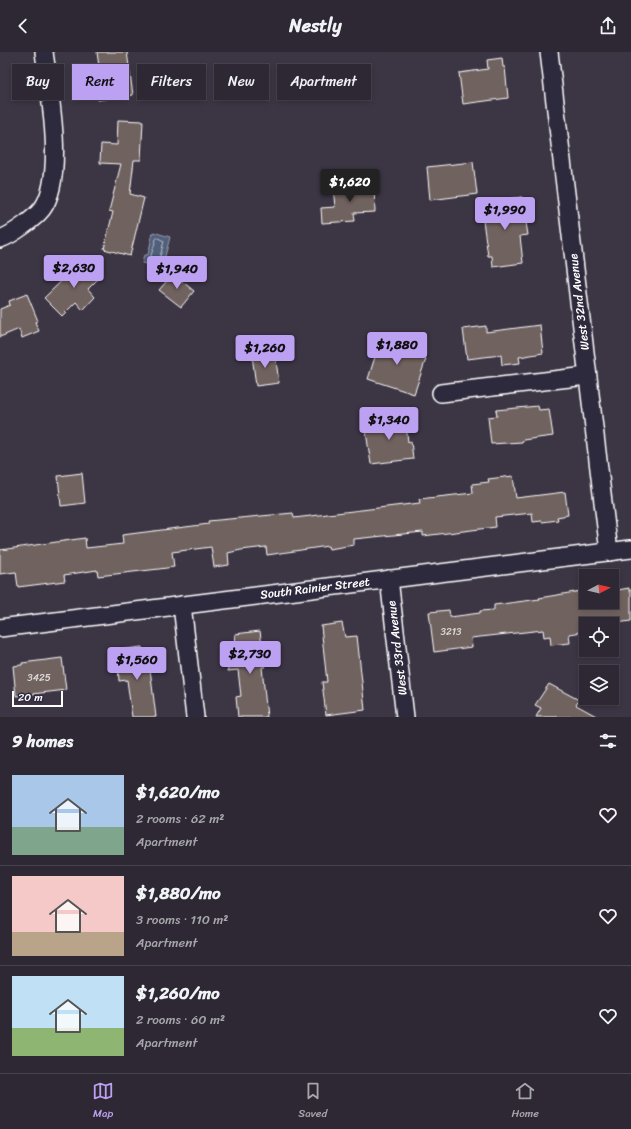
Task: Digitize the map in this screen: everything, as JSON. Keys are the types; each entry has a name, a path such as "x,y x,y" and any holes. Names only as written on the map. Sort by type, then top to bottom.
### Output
{"street":[{"path":"0,240 8,237 42,209 51,187 54,136 44,52"},
{"name":"West 32nd Avenue","path":"549,52 608,552"},
{"path":"442,393 587,376"},
{"name":"South Rainier Street","path":"0,628 631,549"},
{"name":"West 33rd Avenue","path":"389,579 405,717"},
{"path":"182,605 195,717"}],"water":[{"path":"153,232 170,237 162,268 142,263 144,255 148,255"}],"building":[{"path":"97,52 127,52 129,64 99,64"},
{"path":"502,58 503,67 505,67 508,98 463,104 459,73 488,69 487,60"},
{"path":"129,66 133,95 129,96"},
{"path":"118,120 143,121 141,160 134,160 130,194 144,198 130,256 104,249 113,212 109,211 121,164 100,163 101,144 117,145"},
{"path":"473,162 477,194 430,200 427,167"},
{"path":"374,184 375,212 354,213 355,221 322,223 321,208 335,207 333,187"},
{"path":"522,197 528,235 520,236 523,263 493,267 492,256 488,256 483,221 489,220 487,201"},
{"path":"84,259 98,274 98,279 88,289 95,297 83,310 76,302 62,316 44,298"},
{"path":"173,274 194,291 181,307 159,290"},
{"path":"27,294 38,321 35,322 39,331 22,338 19,329 0,337 0,309 10,305 9,301"},
{"path":"540,325 543,353 519,357 520,363 502,365 501,355 467,359 463,329 486,326 486,332"},
{"path":"381,338 421,351 419,357 426,359 414,394 368,379"},
{"path":"275,353 279,383 256,386 252,355"},
{"path":"538,406 539,410 549,409 553,436 523,440 522,442 491,444 488,417 497,416 496,410"},
{"path":"405,417 408,442 411,441 413,459 371,464 366,432 368,432 367,422"},
{"path":"82,473 85,503 61,506 58,476"},
{"path":"513,476 516,498 565,492 568,515 557,517 558,520 542,522 533,522 532,513 495,517 496,527 423,536 423,532 354,539 354,545 329,549 328,546 267,555 266,547 241,550 228,553 229,565 214,567 211,547 172,552 174,567 159,569 98,576 97,570 64,575 65,581 18,587 16,572 0,574 0,550 85,538 86,548 123,544 122,535 209,524 208,521 293,513 294,518 420,503 419,499 473,493 472,484 489,482 488,479"},
{"path":"629,588 629,591 631,590 631,621 619,623 619,617 579,617 579,633 569,634 570,643 551,645 550,636 544,637 543,630 471,638 472,647 434,652 429,612 449,610 450,617 480,613 480,611 494,610 494,605 540,599 539,598 579,591 579,609 619,609 619,590"},
{"path":"342,623 345,637 357,636 365,710 326,715 322,682 327,682 321,626"},
{"path":"260,631 265,667 262,667 267,717 238,717 236,697 241,696 238,670 228,671 227,656 237,654 235,634"},
{"path":"142,647 143,654 148,653 156,717 132,717 127,680 119,681 117,650"},
{"path":"62,658 66,690 16,696 13,666 22,665 22,663"},
{"path":"549,684 579,700 576,705 598,717 536,717 541,708 535,705"}]}
